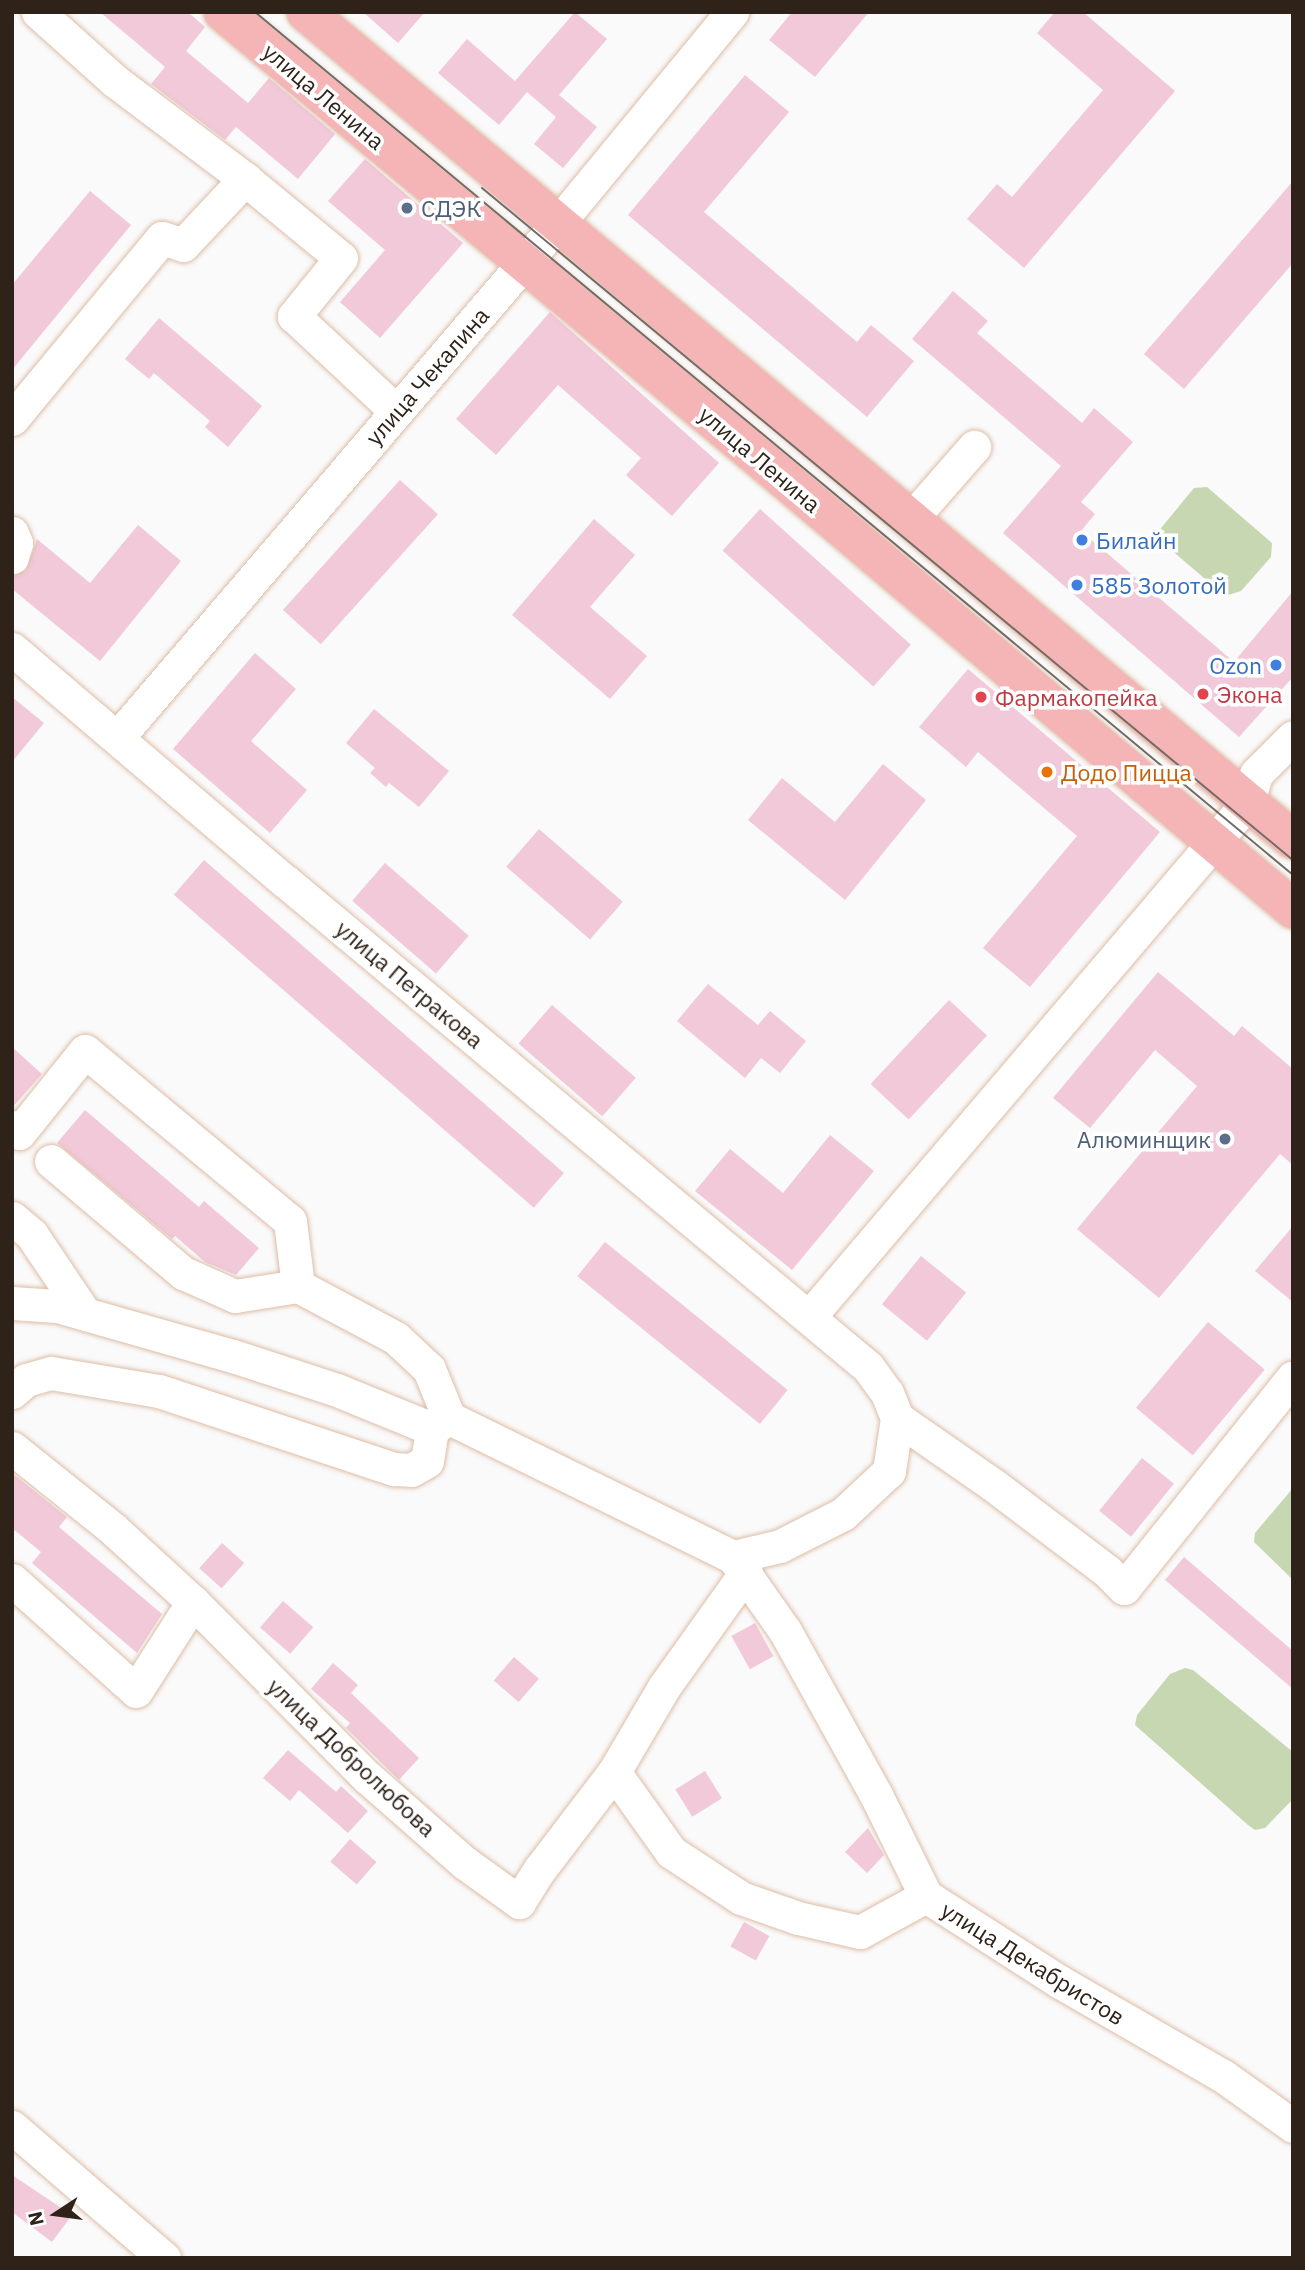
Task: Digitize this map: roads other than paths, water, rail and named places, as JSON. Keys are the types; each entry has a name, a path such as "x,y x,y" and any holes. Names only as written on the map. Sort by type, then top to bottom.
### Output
{"main road":[{"name":"улица Ленина","path":"223,12 1293,909"},
{"path":"306,12 1293,840"}],"street":[{"path":"38,12 114,81 245,179 341,258 294,316 396,411"},
{"name":"улица Чекалина","path":"118,737 525,263 732,12"},
{"path":"12,419 162,238 183,245 245,179"},
{"path":"911,519 974,447"},
{"path":"12,533 16,543 12,557"},
{"name":"улица Петракова","path":"12,649 285,881 868,1367 887,1393 897,1418"},
{"path":"809,1317 1248,802 1256,774 1293,737"},
{"path":"12,1127 19,1133 85,1051 290,1221 298,1286"},
{"path":"12,1392 26,1380 51,1373 159,1391 394,1469 411,1470 427,1461 440,1423 429,1369 396,1338 298,1286 235,1296 183,1273 51,1161"},
{"path":"12,1218 32,1235 85,1314"},
{"path":"12,1303 57,1306 440,1423 739,1565"},
{"path":"926,1896 860,1932 798,1918 741,1898 671,1852 614,1772 739,1565 843,1514 889,1471 897,1418 992,1484 1108,1571 1124,1587 1293,1377"},
{"name":"улица Добролюбова","path":"12,1448 113,1530 193,1602 367,1777 465,1863 519,1902 614,1772"},
{"name":"улица Декабристов","path":"739,1565 785,1631 876,1795 926,1896 1060,1982 1223,2076 1293,2126"},
{"path":"12,1580 136,1691 193,1602"},
{"path":"12,2127 164,2258"}],"tram line":[{"path":"255,12 1293,875"},
{"path":"482,188 1293,860"}],"place":[{"name":"СДЭК","path":"407,208"},
{"name":"Билайн","path":"1082,540"},
{"name":"585 Золотой","path":"1077,585"},
{"name":"Ozon","path":"1276,665"},
{"name":"Экона","path":"1203,694"},
{"name":"Фармакопейка","path":"981,697"},
{"name":"Додо Пицца","path":"1047,772"},
{"name":"Алюминщик","path":"1225,1139"}]}
